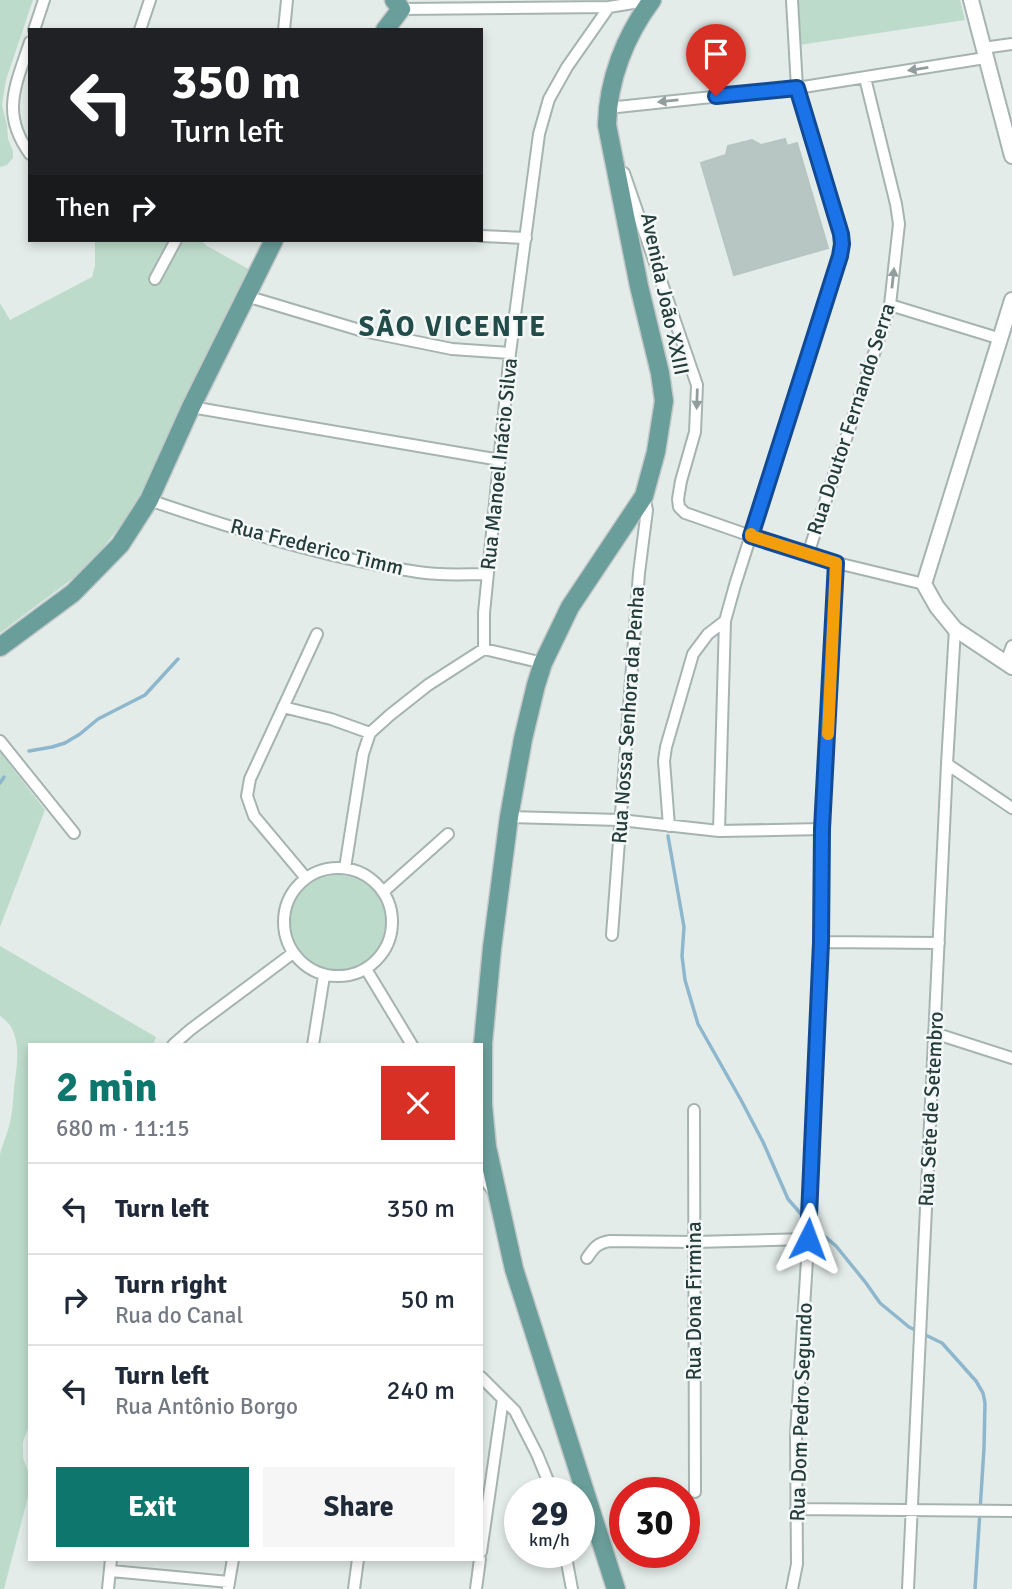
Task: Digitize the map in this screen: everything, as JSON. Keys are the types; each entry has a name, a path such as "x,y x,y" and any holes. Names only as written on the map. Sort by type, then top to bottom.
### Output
{"main road":[{"name":"Avenida João XXIII","path":"616,1589 513,1269 487,1147 483,1105 483,1043 509,817 523,739 543,663 570,607 645,496 656,452 663,401 660,373 639,286 608,117 617,68 633,28 652,0"},
{"path":"385,28 400,3"},
{"path":"0,647 73,593 120,545 149,500 191,407 273,242"}],"street":[{"path":"35,28 44,0"},
{"path":"141,28 150,0"},
{"path":"284,28 287,0"},
{"path":"400,3 609,7 652,0"},
{"path":"719,831 725,621 842,244 797,88 792,0"},
{"path":"971,0 1012,156"},
{"name":"Rua Manoel Inácio Silva","path":"484,649 484,613 510,353 539,134 549,99 566,67 609,7"},
{"path":"924,584 836,563 685,513 679,507 681,481 695,432 697,385 608,117 865,78 984,53 1012,44"},
{"path":"28,48 11,106 14,128 28,150"},
{"name":"Rua Doutor Fernando Serra","path":"808,554 890,305 899,224 897,204 865,78"},
{"path":"483,236 526,238"},
{"path":"155,279 176,242"},
{"path":"246,296 363,331 452,349 510,353"},
{"path":"1012,300 924,584 937,607 955,629 1009,664 1012,646"},
{"path":"890,305 1001,339"},
{"path":"191,407 500,460"},
{"name":"Rua Nossa Senhora da Penha","path":"612,935 639,573 647,510 645,496"},
{"name":"Rua Frederico Timm","path":"149,500 262,536 334,555 421,573 488,574"},
{"name":"Rua Dom Pedro Segundo","path":"792,1589 797,1564 796,1434 809,1234 821,942 822,829 836,563"},
{"path":"669,826 664,761 666,747 693,654 708,634 725,621"},
{"name":"Rua Sete de Setembro","path":"908,1589 955,629"},
{"path":"306,878 254,816 247,796 250,779 317,634"},
{"path":"345,868 363,754 370,733 428,685 484,649 543,663"},
{"path":"283,707 331,719 370,733"},
{"path":"0,741 74,833"},
{"path":"947,764 1012,807"},
{"path":"509,817 620,820 719,831 822,829"},
{"path":"383,892 448,834"},
{"path":"331,868 345,868 373,881 383,892 390,908 391,934 380,958 366,969 349,976 324,976 305,966 292,953 286,941 283,924 285,906 293,890 306,878 331,868"},
{"path":"821,942 939,943"},
{"path":"175,1043 292,953"},
{"path":"366,969 411,1043"},
{"path":"313,1043 324,976"},
{"path":"188,1043 190,1030"},
{"path":"934,1033 1012,1058"},
{"name":"Rua Dona Firmina","path":"694,1110 695,1477"},
{"path":"483,1178 497,1197"},
{"path":"586,1258 595,1246 610,1241 694,1242 809,1234"},
{"path":"483,1379 515,1411 546,1477"},
{"path":"483,1538 503,1399"},
{"path":"796,1509 1012,1511"},
{"path":"108,1589 111,1565 229,1586 233,1561"},
{"path":"354,1589 358,1561"},
{"path":"476,1589 480,1561"},
{"path":"568,1568 572,1589"}],"green space":[{"path":"0,0 33,0 6,80 2,105 13,158 7,165 0,167"},
{"path":"795,0 960,0 965,20 799,45"},
{"path":"95,242 202,242 252,271 180,429 132,511 88,567 0,633 0,303 10,320 92,277"},
{"path":"0,752 45,810 0,927"},
{"path":"338,875 356,879 372,889 382,905 386,923 382,941 372,957 356,967 338,971 320,967 304,957 294,941 290,923 294,905 304,889 320,879"},
{"path":"0,946 156,1037 154,1043 28,1043 28,1428 23,1442 23,1458 28,1471 28,1497 4,1589 0,1589 0,1154 11,1118 17,1049 13,1030 0,1016"}],"building":[{"path":"785,139 787,146 797,143 828,248 734,275 701,163 726,155 728,146 752,140 761,145"}],"waterway":[{"path":"29,751 65,743 98,719 145,695 178,659"},
{"path":"0,783 4,777"},
{"path":"668,836 684,927 682,956 685,980 698,1024 763,1142 788,1199 807,1221"},
{"path":"813,1226 836,1246 880,1303 909,1327 942,1343 976,1381 983,1393 984,1448 975,1589"}],"slow traffic":[{"path":"751,534 836,563 828,734"}],"district":[{"name":"SÃO VICENTE","path":"453,327"}],"route":[{"path":"716,96 797,88 842,244 751,536 836,563 822,829 821,942 808,1239"}]}
